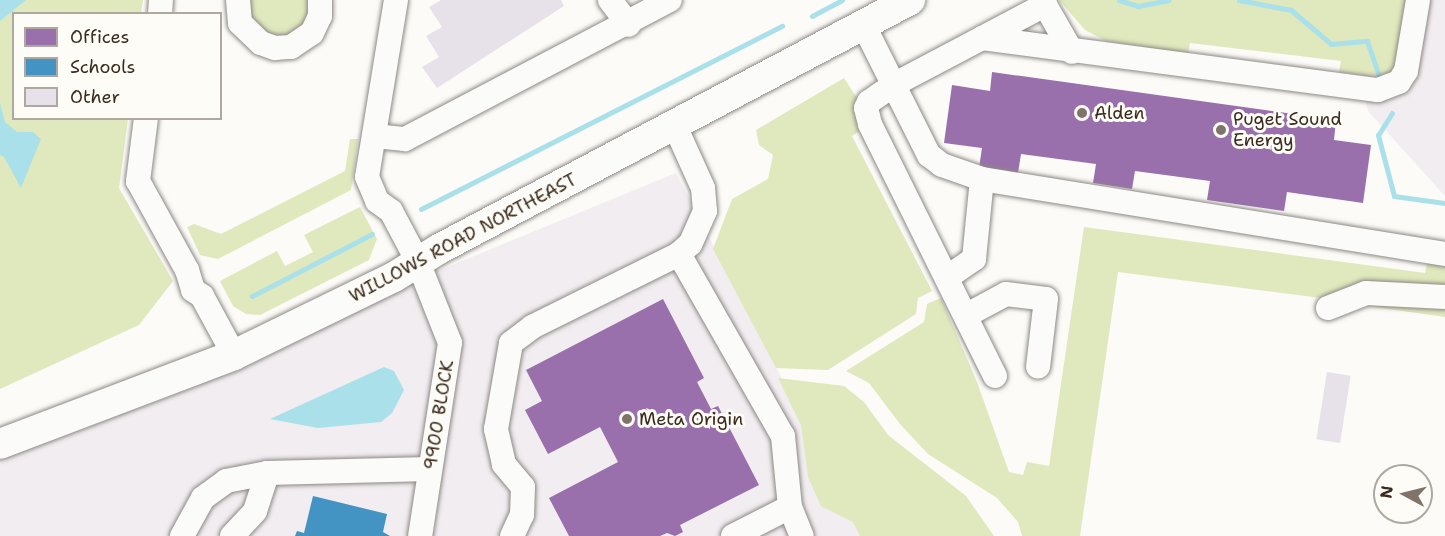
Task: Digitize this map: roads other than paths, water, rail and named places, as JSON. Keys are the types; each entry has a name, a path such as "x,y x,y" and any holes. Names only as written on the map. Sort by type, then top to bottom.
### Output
{"main road":[{"name":"WILLOWS ROAD NORTHEAST","path":"0,444 234,355 418,262 910,0"}],"lane":[{"path":"238,0 240,22 261,43 275,48 291,47 312,33 320,16 320,0"},
{"name":"9900 BLOCK","path":"396,0 385,72 371,91 367,121 375,136 367,177 377,201 391,211 418,262 450,343 420,536"},
{"path":"610,0 628,25"},
{"path":"982,38 1072,52 1378,90 1399,82 1406,71 1418,0"},
{"path":"375,136 405,139 628,25 663,2"},
{"path":"995,376 967,315 866,116 869,102 895,84 1045,5 1072,52"},
{"path":"863,24 929,155 942,165 982,179 1445,254"},
{"path":"146,120 138,181 188,270 193,290 202,296 234,355"},
{"path":"512,536 522,515 523,487 504,464 496,429 512,343 532,327 680,254 690,244 705,211 704,188 675,126"},
{"path":"948,277 974,259 982,179"},
{"path":"680,254 783,436 790,507 802,536"},
{"path":"1328,308 1366,293 1445,297"},
{"path":"967,315 1006,294 1046,299 1038,367"},
{"path":"182,536 203,498 226,481 267,473 430,469"},
{"path":"232,536 255,511 267,473"},
{"path":"733,536 790,507"}],"water":[{"path":"0,0 26,0 0,21"},
{"path":"0,103 5,122 17,132 33,132 41,139 21,188 4,157 0,155"},
{"path":"384,367 394,371 404,390 392,413 381,422 318,428 270,419"}],"waterway":[{"path":"812,16 842,0"},
{"path":"1119,0 1138,6 1168,0"},
{"path":"1239,0 1291,10 1331,44 1367,41 1379,76"},
{"path":"421,209 782,26"},
{"path":"1392,113 1378,135 1394,196 1445,203"},
{"path":"252,296 372,234"}],"place":[{"name":"Alden","path":"1082,113"},
{"name":"Puget Sound Energy","path":"1221,130"},
{"name":"Meta Origin","path":"627,419"}]}
